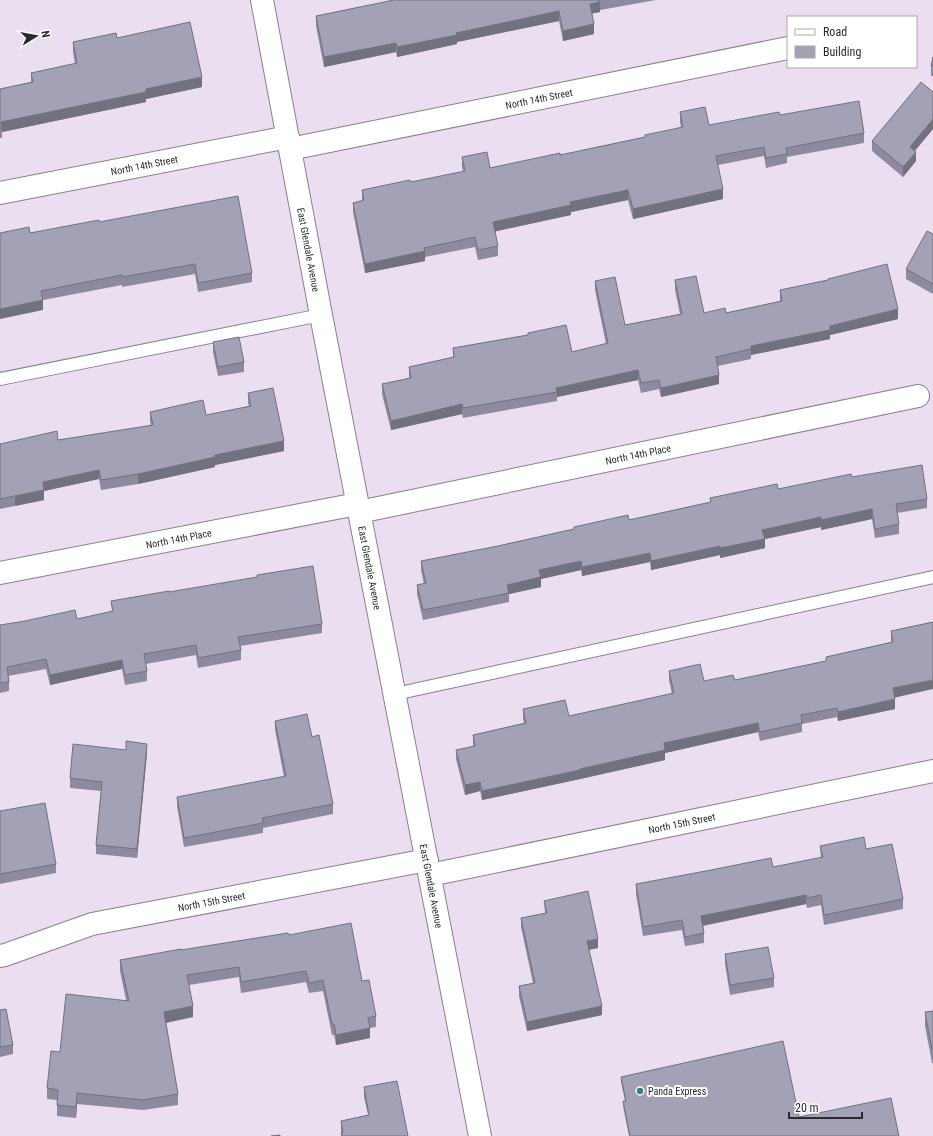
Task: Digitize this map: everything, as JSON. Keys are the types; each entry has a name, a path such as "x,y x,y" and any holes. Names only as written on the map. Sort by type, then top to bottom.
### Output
{"street":[{"name":"East Glendale Avenue","path":"262,0 358,508 480,1136"},
{"name":"North 14th Street","path":"0,193 289,143 787,48"},
{"name":"North 14th Place","path":"0,572 358,508 918,396"},
{"name":"North 15th Street","path":"0,956 5,956 92,924 379,870 428,867 933,771"}],"lane":[{"path":"0,378 321,315"},
{"path":"395,694 933,577"}],"building":[{"path":"394,0 599,0 600,2 590,4 594,24 563,31 559,11 456,33 457,35 397,47 396,43 324,57 316,16"},
{"path":"190,22 202,77 146,89 146,92 1,122 2,128 0,129 0,89 33,82 31,73 77,63 73,42 116,33 117,38"},
{"path":"921,82 933,92 933,119 910,147 916,152 903,167 872,141"},
{"path":"859,101 864,133 786,148 787,154 766,158 764,147 716,156 723,189 633,209 628,190 570,202 571,205 493,222 498,246 478,250 475,237 424,248 425,251 365,264 353,203 364,200 362,190 465,171 462,157 487,152 490,168 560,153 560,155 645,137 645,135 683,127 680,112 705,107 709,125 779,112 780,115"},
{"path":"238,196 252,273 198,283 195,264 122,277 122,275 41,291 43,300 0,309 0,233 29,227 30,233 99,220 99,222"},
{"path":"927,231 933,234 933,284 906,269"},
{"path":"887,264 898,309 830,326 830,330 751,346 751,349 716,357 719,375 661,388 659,380 641,383 638,370 556,388 557,392 463,408 462,404 391,421 382,384 411,378 409,367 454,357 453,348 528,335 528,333 566,325 572,352 608,343 595,281 615,277 625,325 682,314 675,280 696,276 704,313 725,308 726,313 782,301 780,290 828,280"},
{"path":"239,337 244,362 218,367 213,342"},
{"path":"273,388 284,441 215,455 215,457 138,474 101,480 99,470 43,482 44,490 0,499 0,444 57,431 58,440 153,425 150,412 203,400 206,415 251,406 248,393"},
{"path":"922,465 927,499 896,504 899,524 875,529 872,509 821,520 821,517 762,530 765,539 720,548 720,546 651,561 650,553 582,567 581,561 539,570 541,577 507,585 509,593 423,610 417,585 426,583 421,561 498,546 628,515 629,520 711,502 710,498 777,484 778,489 851,474 852,477"},
{"path":"313,566 322,624 238,637 241,650 198,658 196,645 144,654 147,671 125,675 122,660 50,675 46,659 7,667 9,682 0,683 0,625 75,610 77,619 113,611 111,601 257,577 257,575"},
{"path":"933,622 933,680 893,688 895,699 838,712 837,708 801,715 802,723 760,732 758,723 664,743 665,750 482,791 480,782 465,785 456,750 475,746 473,735 526,723 523,709 565,700 569,716 674,693 669,671 700,664 704,681 733,675 735,680 826,661 826,657 893,642 891,631"},
{"path":"307,714 312,737 319,735 333,804 262,818 263,823 184,838 177,797 286,776 275,721"},
{"path":"126,741 147,744 137,849 96,845 102,782 70,778 73,744 126,750"},
{"path":"45,803 56,864 0,874 0,811"},
{"path":"864,837 866,849 892,844 903,899 824,915 821,895 807,898 806,895 701,916 704,933 685,937 682,920 643,927 636,884 771,858 773,867 823,857 820,846"},
{"path":"588,891 598,939 587,941 602,1006 527,1022 519,986 535,983 521,918 547,913 544,901"},
{"path":"351,923 362,981 369,980 376,1016 368,1018 370,1028 336,1035 334,1024 332,1024 323,980 309,983 306,971 241,982 239,967 187,975 193,1006 164,1012 178,1094 143,1100 77,1093 76,1107 57,1105 58,1090 47,1088 51,1051 60,1052 66,994 129,1001 120,960 288,933 289,935"},
{"path":"768,947 774,978 730,985 725,954"},
{"path":"6,1009 13,1045 0,1047 0,1010"},
{"path":"933,1011 933,1049 932,1049 925,1012"},
{"path":"783,1041 799,1117 891,1098 899,1136 630,1136 623,1101 626,1101 621,1077"},
{"path":"397,1081 408,1136 342,1136 341,1121 369,1115 364,1087"}],"place":[{"name":"Panda Express","path":"640,1091"}]}
